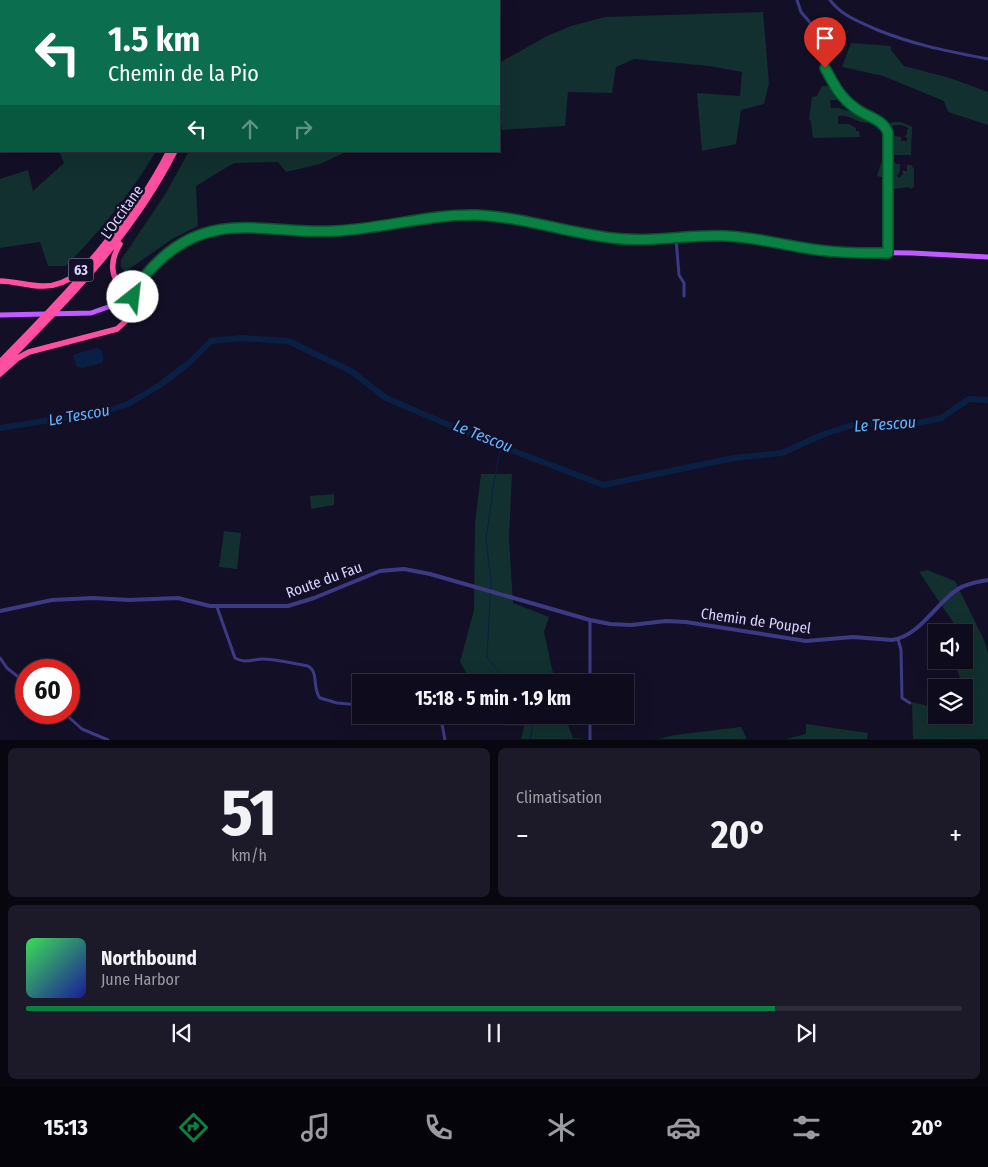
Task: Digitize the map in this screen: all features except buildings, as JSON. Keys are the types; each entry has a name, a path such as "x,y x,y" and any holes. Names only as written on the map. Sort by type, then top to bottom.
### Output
{"highway":[{"name":"L'Occitane","path":"0,362 81,279 139,208 168,152"},
{"name":"L'Occitane","path":"0,369 84,282 115,246 175,152"},
{"name":"63","path":"0,281 42,286 59,284 66,281 81,270 139,208"},
{"name":"63","path":"128,288 121,285 116,279 112,268 113,260 139,208"},
{"path":"0,374 18,358 29,352 110,332 121,327 130,314 132,297"}],"main road":[{"path":"109,306 128,288 143,278 167,254 186,242 210,232 237,227 336,231 436,217 477,216 516,220 612,238 643,239 728,236 835,252 988,257"},
{"path":"0,316 91,313 132,297 143,278"},
{"path":"128,288 133,290 132,297"},
{"path":"122,294 124,298 132,297"}],"street":[{"path":"77,0 83,0"},
{"path":"797,0 801,12 820,34 824,42 825,68 839,92 854,107 886,127 888,133 888,253"},
{"path":"830,0 842,14 892,36 932,49 988,59"},
{"path":"676,238 679,275 684,283 684,296"},
{"name":"Route du Fau","path":"0,612 52,600 102,598 129,600 178,598 217,606 288,606 314,598 380,571 404,569 490,591 590,620"},
{"path":"910,704 902,698 898,640 919,625 958,588 988,580"},
{"path":"217,606 235,658 240,661 263,659 308,666 314,672 315,690 320,698 337,703 352,704"},
{"path":"590,620 590,674"},
{"name":"Chemin de Poupel","path":"590,620 610,624 631,625 666,621 686,622 806,641 854,637 898,640"},
{"path":"0,658 7,668 15,674"},
{"path":"76,724 82,729 108,740"},
{"path":"442,724 445,740"},
{"path":"590,724 590,740"}],"green space":[{"path":"763,12 769,83 764,104 741,110 736,144 702,151 697,93 740,96 742,72 709,66 634,59 616,67 612,93 568,92 565,126 502,130 500,116 500,62 547,36 571,26 605,17"},
{"path":"851,43 891,46 891,50 904,66 950,78 988,92 988,125 948,112 944,101 883,76 842,67"},
{"path":"822,86 833,86 851,107 841,106 842,103 837,100 830,100 831,108 848,111 855,110 876,123 862,122 846,116 838,116 838,124 849,124 856,128 856,131 859,131 860,137 813,138 809,119 812,97 817,96"},
{"path":"901,122 912,127 911,155 894,155 890,158 890,134 901,137 901,141 907,141 907,138 904,136 907,135 907,130 909,129 900,125 890,127 888,124"},
{"path":"59,152 155,152 126,197 103,226 66,266 48,266 40,242 0,248 0,179 28,170 33,191 64,163"},
{"path":"188,152 346,152 320,164 286,172 278,162 234,163 196,186 198,226 172,239 125,272 121,267 121,260 166,193"},
{"path":"891,160 900,164 900,171 897,176 899,178 903,174 902,171 907,171 907,165 911,165 914,169 914,187 910,189 909,187 887,188 886,177 890,171 889,169 885,169 883,177 877,176 881,163"},
{"path":"481,474 512,474 509,538 513,603 549,617 544,632 553,674 467,674 460,662 474,610 475,523"},
{"path":"334,494 334,505 311,509 310,496"},
{"path":"224,531 241,533 237,569 219,567"},
{"path":"927,570 955,581 984,640 988,653 988,739 913,739 912,702 928,706 928,724 973,724 973,679 960,679 957,669 973,669 973,624 954,624 919,572"},
{"path":"568,724 573,738 587,739 521,739 524,726 501,725"},
{"path":"806,724 868,733 867,739 786,739 806,734"},
{"path":"741,727 747,739 658,739 675,735"}],"water":[{"path":"96,348 100,349 103,354 102,363 83,368 77,367 73,356 75,354"}],"waterway":[{"name":"Le Tescou","path":"0,428 106,411 128,404 160,385 190,362 211,341 241,338 288,341 351,371 386,398 477,437 603,485 734,458 782,453 824,434 856,424 913,424 941,418 969,399 988,400"},
{"path":"501,445 486,540 491,580 487,657 501,674"},
{"path":"530,740 533,724"}],"route":[{"path":"133,297 143,278 171,251 203,234 237,227 320,232 360,229 436,217 491,216 618,239 728,236 835,252 888,253 888,133 886,127 854,107 839,92 825,68"}]}
